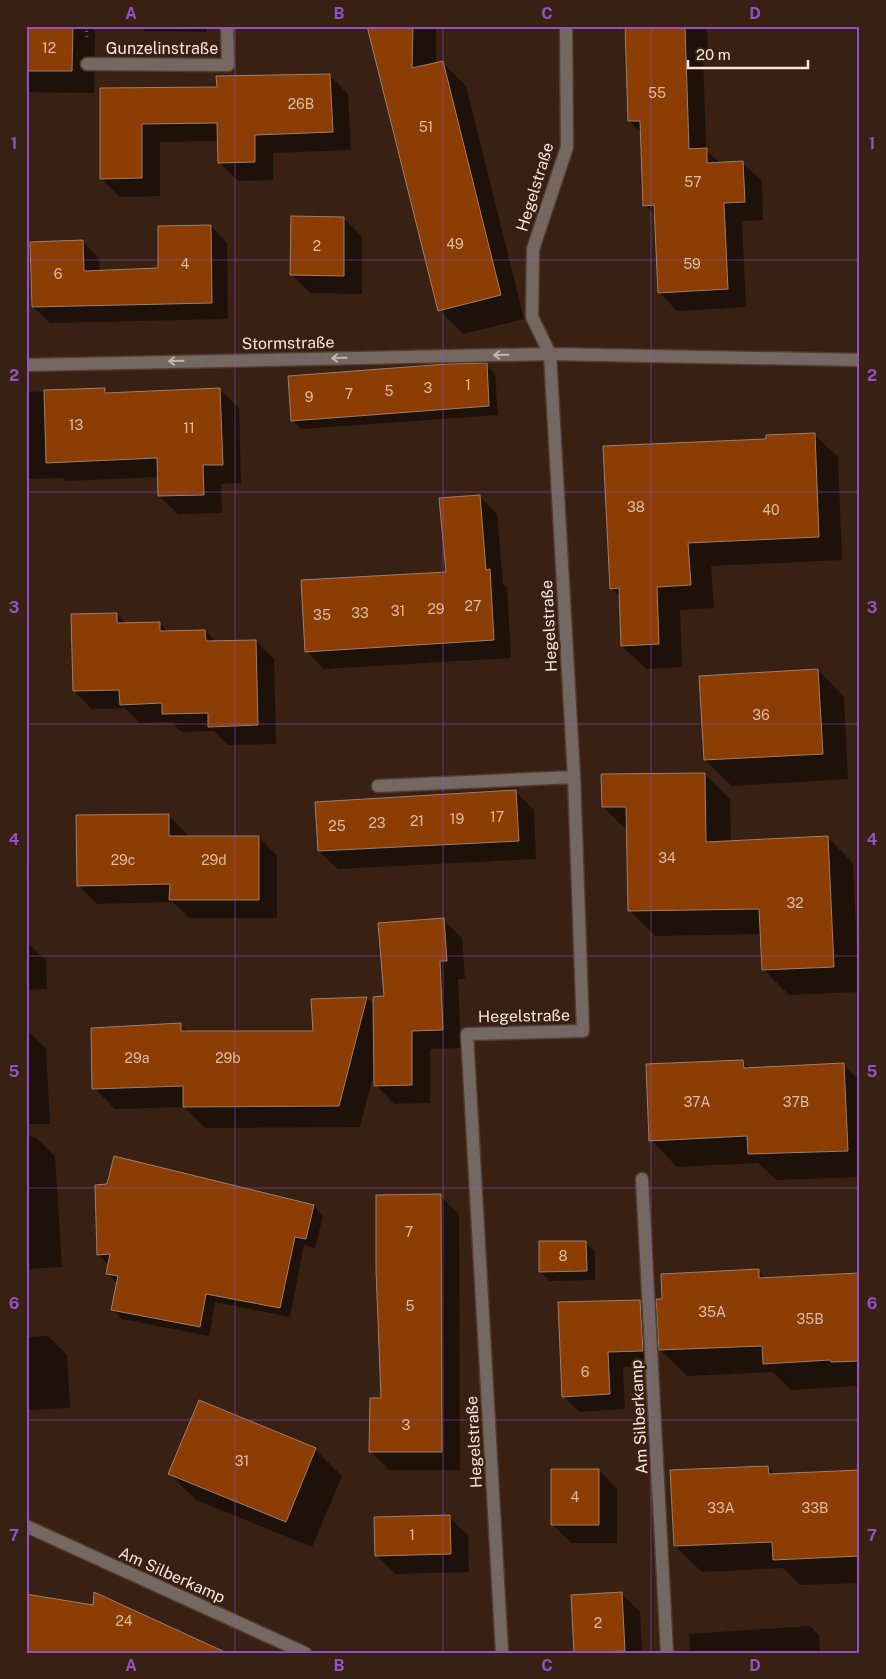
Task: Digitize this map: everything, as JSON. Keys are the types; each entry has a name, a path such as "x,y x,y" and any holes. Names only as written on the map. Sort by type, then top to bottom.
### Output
{"street":[{"name":"Gunzelinstraße","path":"87,64 228,65 227,26"},
{"name":"Hegelstraße","path":"502,1653 467,1034 583,1031 574,777 550,354 532,317 533,249 566,146 566,26"},
{"path":"550,354 860,360"},
{"name":"Stormstraße","path":"26,365 550,354"},
{"path":"378,786 574,777"},
{"name":"Am Silberkamp","path":"642,1179 667,1653"},
{"name":"Am Silberkamp","path":"26,1526 305,1653"}],"building":[{"path":"26,26 73,26 72,71 26,71"},
{"path":"367,26 413,26 412,68 443,61 501,295 438,311"},
{"path":"625,26 685,26 689,149 707,148 707,163 743,161 745,202 724,203 728,289 658,293 654,205 643,206 640,121 628,121"},
{"path":"330,74 333,132 255,135 255,162 218,163 217,123 142,124 142,178 100,179 100,88 217,87 216,76"},
{"path":"291,216 344,217 344,276 290,275"},
{"path":"211,225 212,303 32,307 30,242 83,240 84,271 158,268 158,226"},
{"path":"487,363 489,406 291,421 288,376 447,364"},
{"path":"105,388 105,393 220,388 223,465 203,465 204,495 158,496 157,458 46,463 44,390"},
{"path":"815,433 819,537 688,543 691,585 657,587 659,644 621,646 619,588 610,589 603,446 766,439 766,435"},
{"path":"480,495 486,570 490,569 494,640 305,652 301,580 446,572 439,498"},
{"path":"117,613 117,623 160,622 160,631 205,630 206,641 256,640 258,725 208,727 208,713 162,714 162,703 120,705 119,690 73,691 71,614"},
{"path":"818,669 823,754 704,760 699,676"},
{"path":"705,773 706,842 828,836 834,967 762,970 759,909 628,911 626,807 602,807 601,774"},
{"path":"516,790 519,841 318,851 315,802"},
{"path":"169,814 169,836 259,836 259,900 169,900 170,884 77,886 76,815"},
{"path":"444,918 447,961 440,961 443,1030 412,1031 412,1085 374,1086 373,997 384,996 378,923"},
{"path":"367,997 339,1106 183,1107 183,1086 92,1089 91,1028 181,1023 181,1031 313,1031 311,999"},
{"path":"743,1060 744,1068 844,1063 848,1151 748,1154 747,1136 649,1141 646,1064"},
{"path":"114,1156 314,1205 306,1239 295,1237 280,1308 206,1294 200,1327 111,1310 118,1276 106,1274 110,1254 97,1255 95,1185 107,1184"},
{"path":"441,1194 442,1452 369,1452 370,1398 381,1398 376,1270 376,1195"},
{"path":"539,1241 586,1241 587,1271 539,1272"},
{"path":"759,1269 759,1278 859,1273 860,1361 831,1362 830,1360 763,1364 762,1346 659,1350 656,1299 662,1299 661,1274"},
{"path":"640,1300 643,1351 608,1352 610,1394 562,1397 558,1302"},
{"path":"199,1400 316,1448 286,1522 168,1474"},
{"path":"768,1466 769,1474 860,1470 860,1556 773,1560 772,1542 674,1546 670,1470"},
{"path":"551,1469 599,1469 599,1525 551,1525"},
{"path":"450,1515 451,1554 375,1556 374,1517"},
{"path":"94,1592 227,1653 26,1653 26,1594 93,1605"},
{"path":"622,1592 625,1651 574,1653 571,1595"}]}
